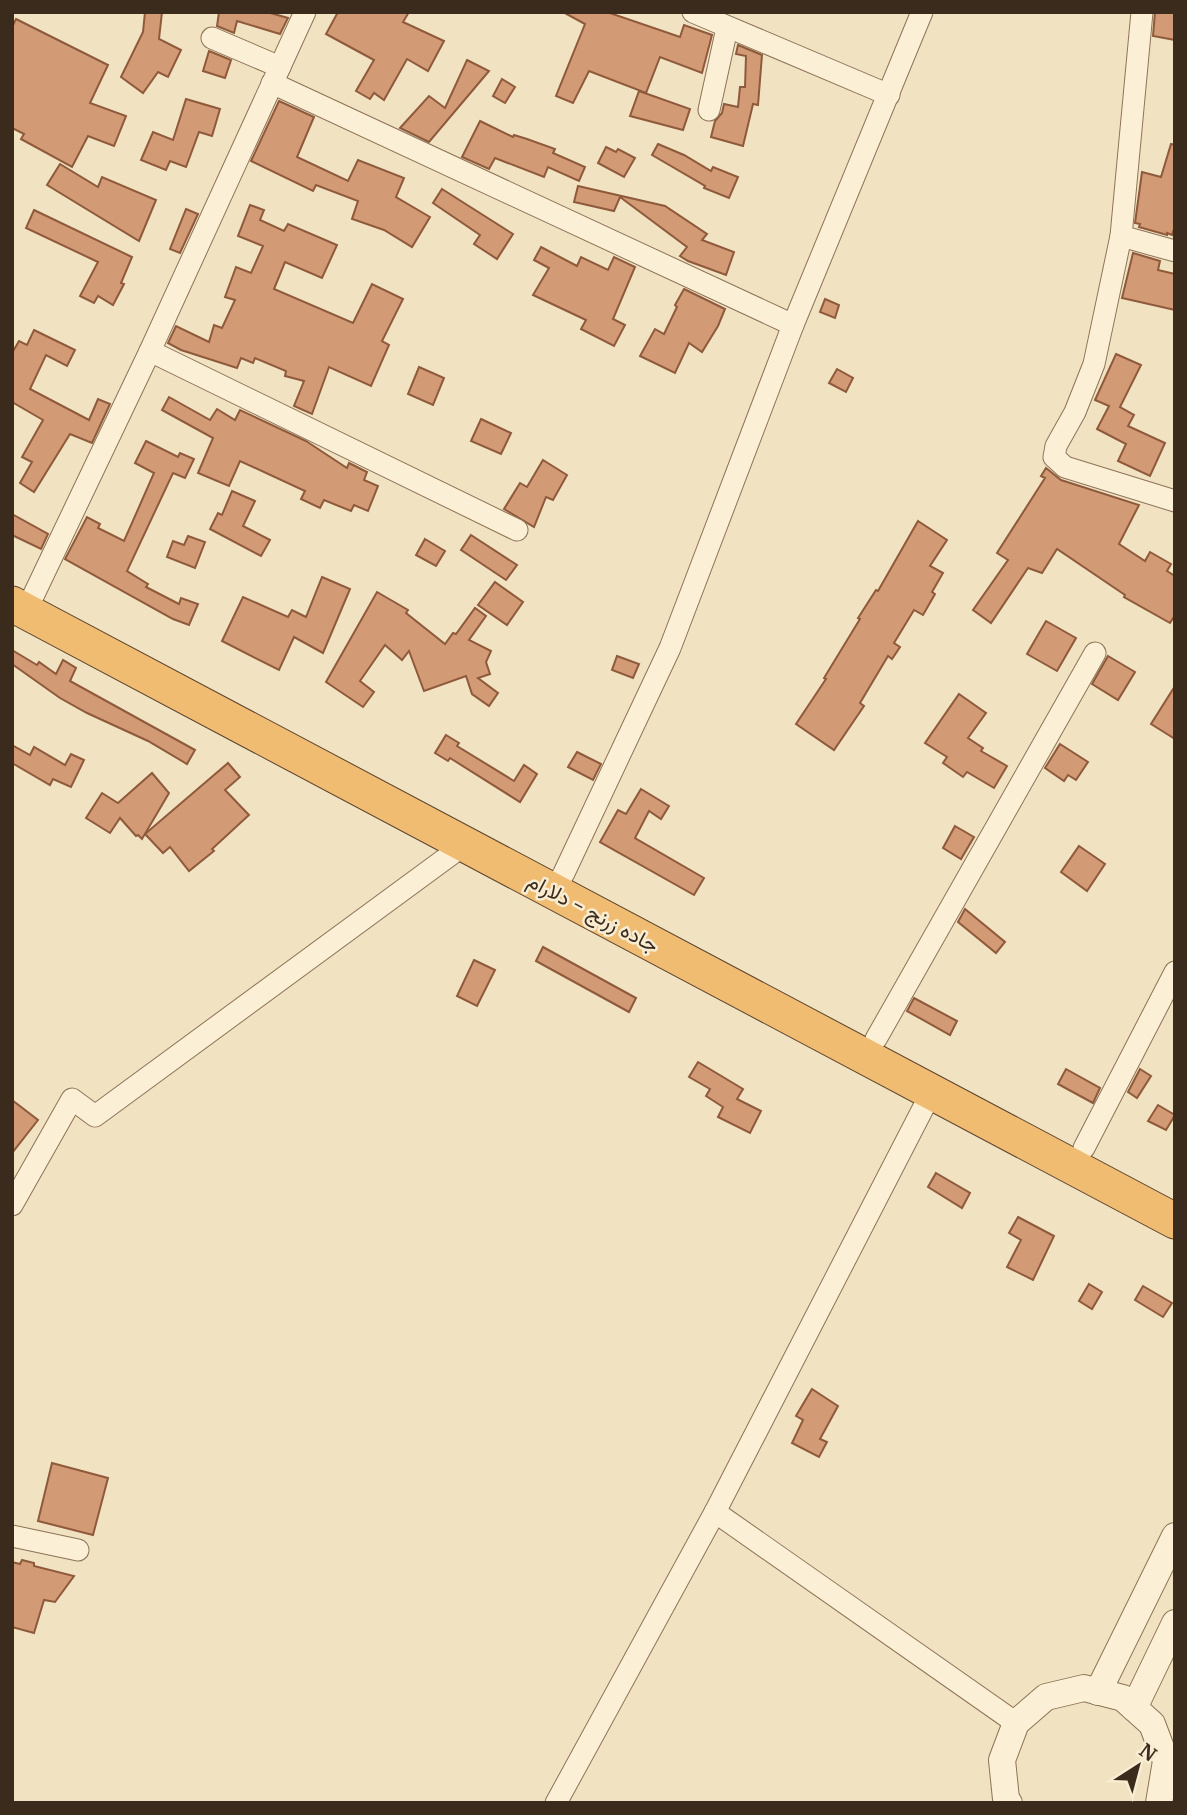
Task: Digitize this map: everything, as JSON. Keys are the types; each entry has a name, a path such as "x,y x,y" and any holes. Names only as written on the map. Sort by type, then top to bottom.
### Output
{"highway":[{"name":"جاده زرنج - دلارام","path":"21,597 559,883 931,1093 1175,1221"},
{"name":"جاده زرنج - دلارام","path":"21,597 464,845 559,883 876,1040 1175,1195"}],"street":[{"path":"21,597 150,351 305,12"},
{"path":"693,12 890,95"},
{"path":"559,883 670,648 793,325 922,12"},
{"path":"1142,12 1121,236 1094,364 1075,412 1056,446 1054,457 1065,467 1175,501"},
{"path":"709,110 726,27"},
{"path":"212,38 276,75 793,325"},
{"path":"1121,236 1175,251"},
{"path":"150,351 517,530"},
{"path":"876,1040 1095,653"},
{"path":"12,1205 72,1099 95,1116 464,845"},
{"path":"1084,1149 1175,972"},
{"path":"556,1803 715,1512 931,1093"},
{"path":"715,1512 1016,1723"},
{"path":"12,1536 78,1550"},
{"path":"1098,1692 1175,1536"},
{"path":"1134,1708 1175,1623"},
{"path":"1009,1803 1006,1799 1002,1760 1016,1723 1046,1697 1084,1688 1123,1698 1152,1724 1166,1762 1159,1803"}],"building":[{"path":"145,12 162,12 159,39 181,50 168,77 158,72 143,93 121,77 143,32"},
{"path":"219,12 267,12 288,18 280,34 237,21 234,33 217,26"},
{"path":"338,12 409,12 403,22 444,41 428,71 407,59 384,100 374,93 370,99 356,91 374,60 326,34"},
{"path":"563,12 607,12 680,37 684,25 712,35 702,73 660,57 646,93 589,71 573,103 556,96 585,24"},
{"path":"1155,12 1175,12 1175,40 1153,36"},
{"path":"16,19 108,65 90,103 126,116 114,146 88,136 72,167 21,139 24,134 12,128 12,27"},
{"path":"738,45 762,55 758,105 753,104 743,146 711,137 715,121 722,113 724,104 738,107 740,87 745,87 746,56 736,54"},
{"path":"209,51 231,60 225,78 203,71"},
{"path":"467,60 489,71 429,142 400,128 429,96 445,108"},
{"path":"502,79 515,87 505,103 493,96"},
{"path":"639,91 690,109 683,130 630,116"},
{"path":"186,99 220,109 212,136 199,132 186,167 170,161 166,170 141,160 153,132 173,140"},
{"path":"279,101 314,117 297,157 348,181 358,160 404,178 396,197 430,217 412,247 384,230 352,219 358,201 316,185 313,191 251,161"},
{"path":"480,121 513,137 514,135 555,149 553,153 585,167 579,181 548,167 544,177 495,158 489,169 462,157"},
{"path":"658,144 711,171 713,167 738,177 729,198 704,188 705,186 652,155"},
{"path":"1171,144 1175,145 1175,226 1172,235 1167,235 1139,227 1140,224 1135,223 1142,172 1161,177"},
{"path":"606,147 616,152 618,149 635,158 624,177 598,163"},
{"path":"60,164 98,187 102,177 156,200 139,241 47,185"},
{"path":"578,186 665,206 707,234 702,240 734,252 726,275 680,256 687,247 620,197 614,211 574,202"},
{"path":"442,189 513,234 497,259 474,244 480,235 433,203"},
{"path":"250,205 264,210 260,220 284,231 288,224 337,245 322,278 285,262 274,289 353,323 372,284 403,299 382,341 389,345 371,386 329,367 312,414 294,406 304,381 285,376 286,371 255,358 253,363 241,358 237,368 181,350 168,343 176,326 209,342 214,325 222,328 235,300 225,297 236,267 251,273 263,246 238,236"},
{"path":"186,209 198,214 180,253 170,249"},
{"path":"34,210 132,257 121,283 124,284 113,305 98,296 94,303 80,296 98,262 26,228"},
{"path":"541,247 577,266 581,257 608,270 614,257 635,267 613,319 625,325 614,346 581,329 586,320 533,295 549,268 534,260"},
{"path":"1133,253 1160,261 1158,270 1175,274 1175,310 1122,298"},
{"path":"684,289 725,309 702,352 689,343 675,373 640,356 655,329 664,334"},
{"path":"825,299 839,305 835,318 820,312"},
{"path":"34,330 75,350 67,366 46,355 30,389 89,420 98,399 110,404 92,443 70,434 34,492 20,483 32,462 22,457 43,420 12,402 12,353 19,341 27,345"},
{"path":"1116,354 1141,365 1120,407 1134,415 1128,426 1165,443 1150,476 1118,461 1126,444 1097,429 1109,406 1095,400"},
{"path":"419,367 444,378 433,405 408,394"},
{"path":"837,369 853,378 846,392 829,383"},
{"path":"169,397 210,420 217,409 235,420 240,410 306,441 347,468 349,463 367,472 364,480 378,486 368,511 354,505 351,511 324,500 320,508 301,499 305,491 240,461 229,486 198,473 213,438 162,410"},
{"path":"481,419 511,433 501,454 471,441"},
{"path":"146,441 178,457 180,453 194,459 185,478 173,473 127,571 148,584 146,587 179,604 181,598 198,604 189,625 173,619 65,559 87,517 100,524 98,528 124,541 154,473 135,463"},
{"path":"543,460 567,475 553,500 546,497 534,527 504,509 520,483 527,487"},
{"path":"1046,468 1061,480 1139,505 1119,544 1145,561 1150,552 1171,564 1167,571 1175,576 1175,615 1170,623 1124,597 1125,595 1057,549 1042,573 1028,568 991,623 973,610 1008,560 997,553 1045,478 1041,476"},
{"path":"232,491 255,501 243,526 270,540 261,556 210,529 218,513 222,515"},
{"path":"12,514 48,534 41,549 12,535"},
{"path":"918,521 947,540 930,566 943,573 923,615 914,610 894,643 900,647 892,659 888,656 860,703 864,706 834,750 796,724 826,679 824,678 860,619 858,618 876,590 878,591"},
{"path":"471,535 517,565 506,580 461,550"},
{"path":"188,536 205,542 195,568 167,557 173,541 184,545"},
{"path":"425,539 445,551 436,566 416,555"},
{"path":"322,577 350,589 323,653 294,637 279,670 222,641 243,597 288,617 292,610 306,617"},
{"path":"495,582 523,602 507,625 478,605"},
{"path":"377,592 408,610 406,613 445,644 475,608 486,616 469,640 491,651 486,662 490,674 478,678 498,693 489,706 472,694 466,676 424,691 409,651 402,660 385,645 360,681 374,692 363,707 326,682"},
{"path":"1046,621 1076,638 1057,671 1027,654"},
{"path":"12,650 37,665 39,662 56,674 63,660 76,668 70,681 195,750 187,764 148,741 60,698 12,664"},
{"path":"617,656 639,664 633,678 612,670"},
{"path":"1108,656 1135,672 1118,700 1092,684"},
{"path":"1175,686 1175,739 1151,724"},
{"path":"959,694 986,713 968,738 983,748 981,751 1007,766 994,788 967,772 963,777 943,763 947,757 925,743"},
{"path":"446,735 459,743 457,746 514,781 524,765 537,774 520,802 450,758 448,761 435,753"},
{"path":"1060,744 1088,762 1076,780 1068,775 1064,781 1045,768"},
{"path":"12,745 30,755 34,747 65,765 71,754 84,760 71,787 53,779 50,785 12,763"},
{"path":"577,752 601,764 593,780 568,767"},
{"path":"228,763 240,777 225,790 249,815 212,849 214,851 189,871 170,847 163,853 145,834"},
{"path":"152,773 169,793 142,839 120,818 110,833 86,818 102,793 118,803"},
{"path":"641,789 669,806 661,819 649,811 635,838 704,878 694,895 600,842 618,810 626,814"},
{"path":"955,826 974,837 961,859 943,848"},
{"path":"1079,846 1105,864 1087,891 1061,872"},
{"path":"965,909 1005,942 996,953 958,922"},
{"path":"543,947 636,998 629,1012 536,961"},
{"path":"474,960 495,970 477,1006 457,996"},
{"path":"914,998 957,1021 950,1035 907,1011"},
{"path":"698,1062 743,1089 737,1099 761,1111 750,1133 718,1117 723,1107 706,1096 710,1089 689,1077"},
{"path":"1066,1069 1100,1088 1093,1103 1058,1084"},
{"path":"1140,1069 1151,1076 1137,1098 1128,1092"},
{"path":"12,1100 38,1120 12,1153"},
{"path":"1158,1105 1175,1115 1166,1130 1148,1121"},
{"path":"936,1173 970,1193 962,1208 928,1187"},
{"path":"1018,1217 1054,1236 1033,1280 1007,1267 1021,1240 1009,1233"},
{"path":"1089,1284 1102,1292 1092,1309 1079,1301"},
{"path":"1143,1286 1172,1303 1163,1317 1135,1300"},
{"path":"812,1389 838,1406 820,1439 827,1442 819,1457 792,1443 803,1420 796,1416"},
{"path":"52,1463 108,1478 93,1535 38,1521"},
{"path":"22,1560 34,1563 34,1566 74,1576 55,1602 44,1600 34,1633 12,1627 12,1562 20,1564"}]}
